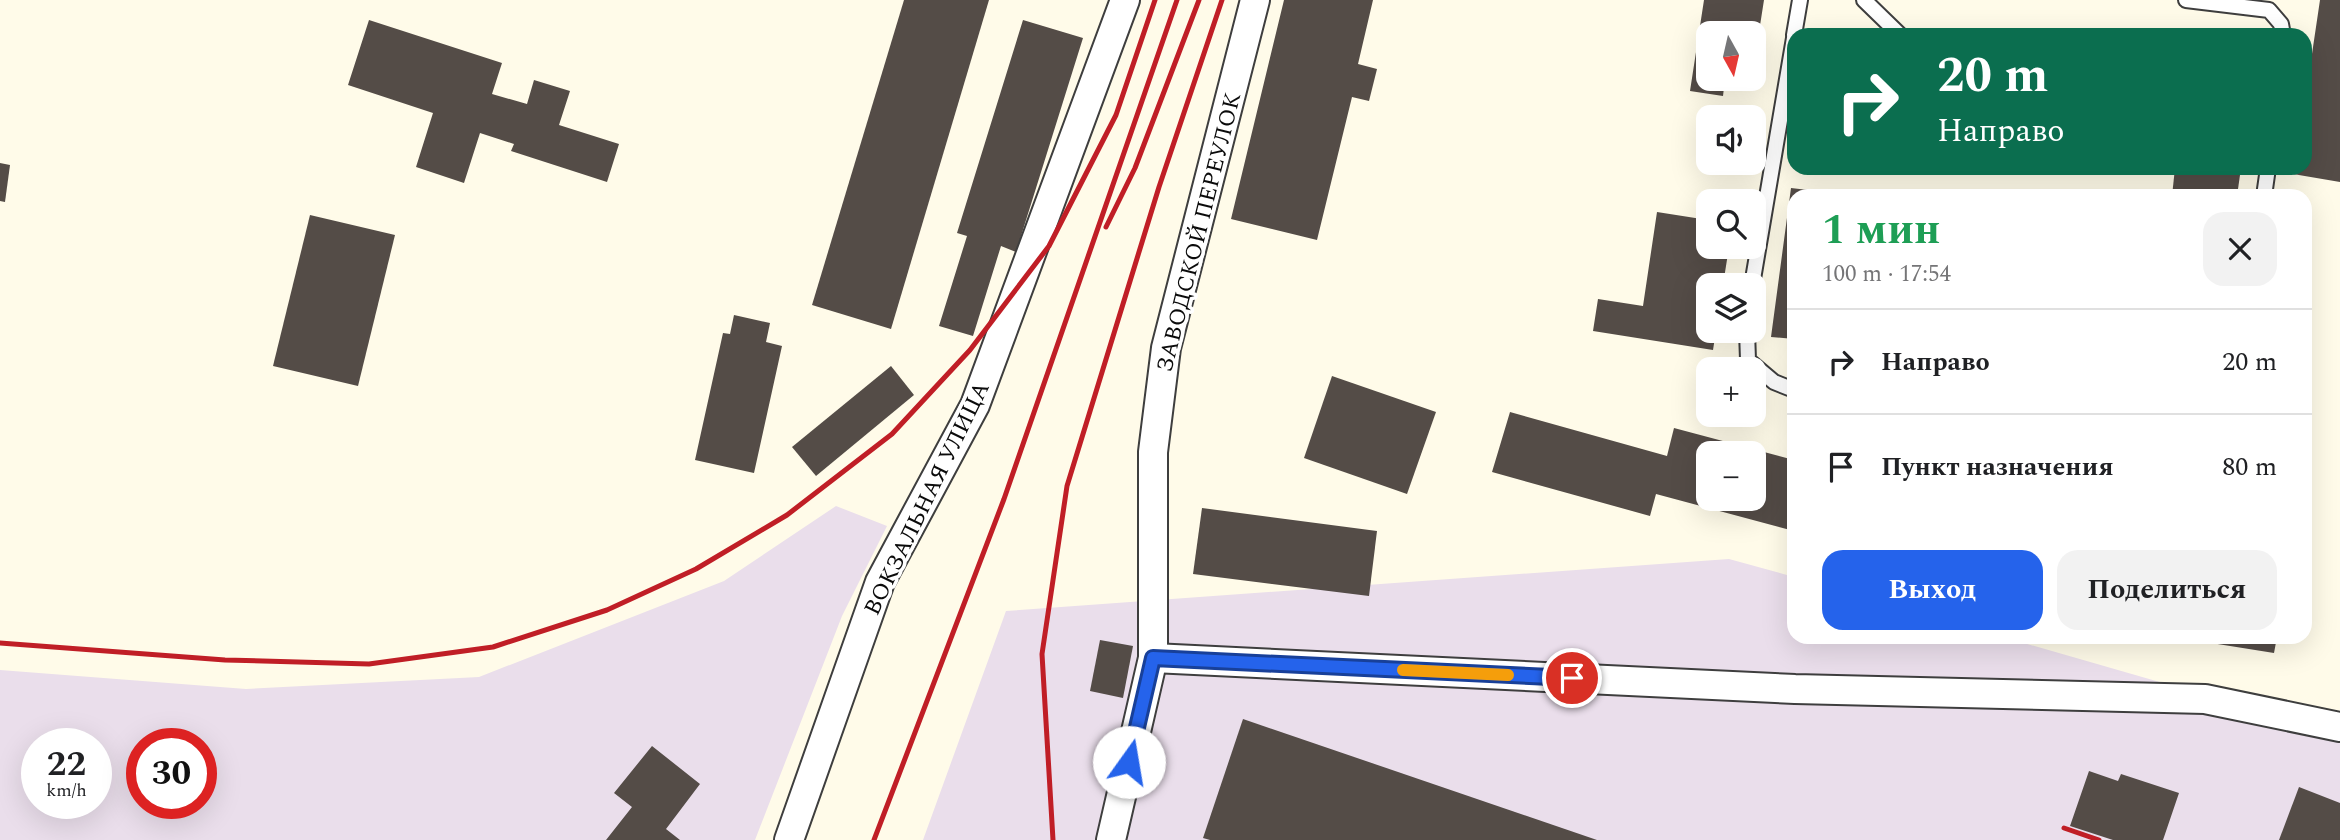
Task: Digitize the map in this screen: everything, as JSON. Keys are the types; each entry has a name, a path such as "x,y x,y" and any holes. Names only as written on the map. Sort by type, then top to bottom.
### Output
{"street":[{"name":"ВОКЗАЛЬНАЯ УЛИЦА","path":"789,840 880,582 975,405 1125,0"},
{"name":"ЗАВОДСКОЙ ПЕРЕУЛОК","path":"1111,840 1153,658 1153,452 1166,348 1255,0"},
{"path":"1153,658 1795,689 2205,699 2340,727"}],"lane":[{"path":"1795,28 1800,0"},
{"path":"1864,0 1893,28"},
{"path":"2186,0 2269,10 2282,28"},
{"path":"1754,273 1787,78"},
{"path":"1747,343 1748,360 1774,382 1787,387"}],"shaded area":[{"path":"836,506 887,526 842,616 755,840 0,840 0,670 246,689 479,677 724,581"},
{"path":"1729,559 1787,575 1787,644 2027,644 2340,734 2340,840 923,840 1006,611"}],"building":[{"path":"904,0 989,0 891,329 812,305"},
{"path":"1284,0 1373,0 1358,64 1377,69 1369,101 1352,97 1317,240 1231,219"},
{"path":"1704,0 1764,0 1761,21 1701,21"},
{"path":"2320,0 2340,0 2340,182 2299,175 2312,175 2312,54"},
{"path":"369,20 502,63 492,94 527,104 534,80 570,91 559,125 619,144 607,182 511,151 514,144 480,133 464,183 416,167 433,113 348,85"},
{"path":"1023,20 1083,38 1016,252 1001,246 973,336 939,326 967,236 957,233"},
{"path":"1696,52 1696,91 1724,91 1723,96 1690,91"},
{"path":"0,163 10,165 5,202 0,201"},
{"path":"2174,175 2240,175 2238,189 2173,189"},
{"path":"1657,212 1696,218 1696,259 1727,259 1725,273 1696,273 1696,343 1714,343 1713,350 1593,331 1598,299 1643,306"},
{"path":"310,215 395,235 358,386 273,366"},
{"path":"1787,218 1787,338 1771,337"},
{"path":"734,315 770,323 766,342 782,346 754,473 695,460 723,333 730,334"},
{"path":"891,366 914,395 816,476 792,447"},
{"path":"1332,376 1436,412 1407,494 1304,458"},
{"path":"1510,412 1667,456 1674,428 1723,441 1696,441 1696,505 1656,494 1650,516 1492,472"},
{"path":"1766,453 1787,458 1787,529 1719,511 1766,511"},
{"path":"1202,508 1377,531 1369,596 1193,574"},
{"path":"1100,640 1133,646 1123,698 1090,691"},
{"path":"2218,644 2276,644 2274,653"},
{"path":"1243,719 1597,840 1203,838"},
{"path":"652,746 700,784 666,829 680,840 606,840 632,807 614,793"},
{"path":"2089,771 2118,781 2121,774 2179,793 2163,840 2113,840 2070,826"},
{"path":"2299,787 2340,803 2340,840 2279,840"}],"railway":[{"path":"0,643 225,660 369,664 493,647 607,610 696,569 787,515 892,434 970,350 1049,246 1116,115 1155,0"},
{"path":"874,840 1004,499 1177,0"},
{"path":"1106,227 1135,168 1199,0"},
{"path":"1053,840 1042,654 1067,486 1159,187 1222,0"},
{"path":"2064,828 2099,840"}],"slow traffic":[{"path":"1403,670 1508,675"}],"route":[{"path":"1129,762 1153,658 1572,678"}]}
